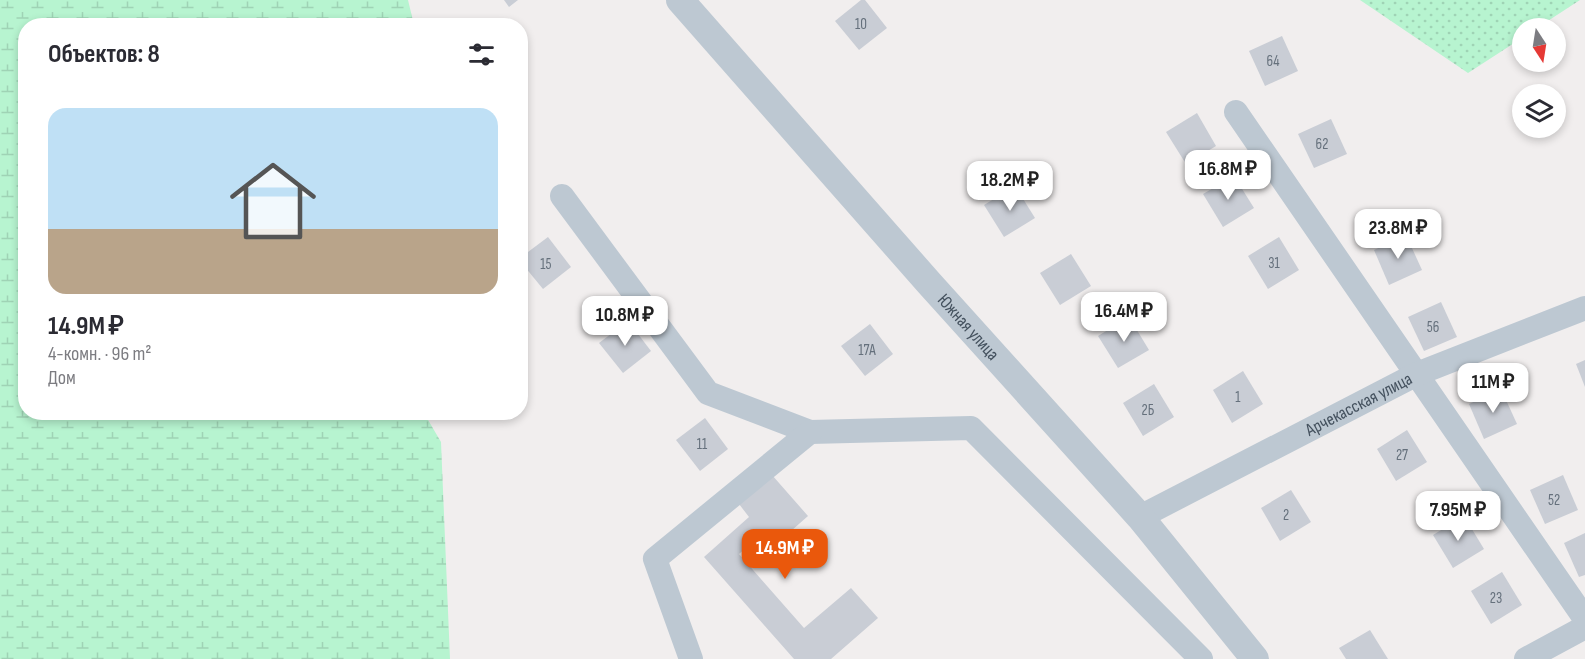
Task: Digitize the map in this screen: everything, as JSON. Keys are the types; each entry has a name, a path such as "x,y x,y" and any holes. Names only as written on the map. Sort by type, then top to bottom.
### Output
{"street":[{"name":"Южная улица","path":"680,0 929,283 1140,517 1255,659"},
{"path":"1236,112 1585,619"},
{"path":"562,196 708,393 810,432 971,428 1201,659"},
{"name":"Арчекасская улица","path":"1140,517 1417,374 1585,308"},
{"path":"691,659 655,559 810,432"},
{"path":"1526,659 1585,627"}],"green space":[{"path":"0,0 408,0 412,18 18,18 18,420 428,420 441,442 450,659 0,659"},
{"path":"1360,0 1580,0 1552,18 1512,18 1512,44 1468,73"}],"building":[{"path":"504,0 518,0 509,7"},
{"path":"861,0 865,0 887,28 859,50 835,21"},
{"path":"1282,36 1298,71 1265,86 1249,51"},
{"path":"1197,113 1216,146 1186,164 1166,132"},
{"path":"1331,119 1347,154 1314,168 1298,134"},
{"path":"1234,176 1254,208 1223,227 1203,194"},
{"path":"1015,186 1035,218 1004,237 984,205"},
{"path":"1406,235 1422,270 1389,285 1374,250"},
{"path":"548,237 571,267 543,289 528,271 528,252"},
{"path":"1279,237 1299,270 1268,289 1248,256"},
{"path":"1071,254 1091,286 1060,305 1040,273"},
{"path":"1441,302 1457,337 1424,351 1408,317"},
{"path":"1129,317 1149,350 1118,368 1098,336"},
{"path":"628,321 651,351 623,373 599,343"},
{"path":"870,324 893,354 865,376 841,346"},
{"path":"1585,360 1585,387 1576,364"},
{"path":"1243,371 1263,404 1232,423 1213,390"},
{"path":"1154,384 1174,417 1143,436 1123,403"},
{"path":"1501,389 1517,424 1484,439 1469,404"},
{"path":"705,418 728,449 700,471 676,440"},
{"path":"1407,430 1427,462 1396,481 1377,449"},
{"path":"772,475 808,516 774,546 763,533 739,554 804,628 851,588 878,618 831,659 794,659 704,557 749,517 739,504"},
{"path":"1563,475 1578,510 1545,524 1530,490"},
{"path":"1291,490 1311,522 1280,541 1261,508"},
{"path":"1464,516 1484,549 1453,568 1433,535"},
{"path":"1585,533 1585,575 1579,577 1564,543"},
{"path":"1502,572 1522,605 1491,624 1471,591"},
{"path":"1370,630 1388,659 1346,659 1339,648"}]}
